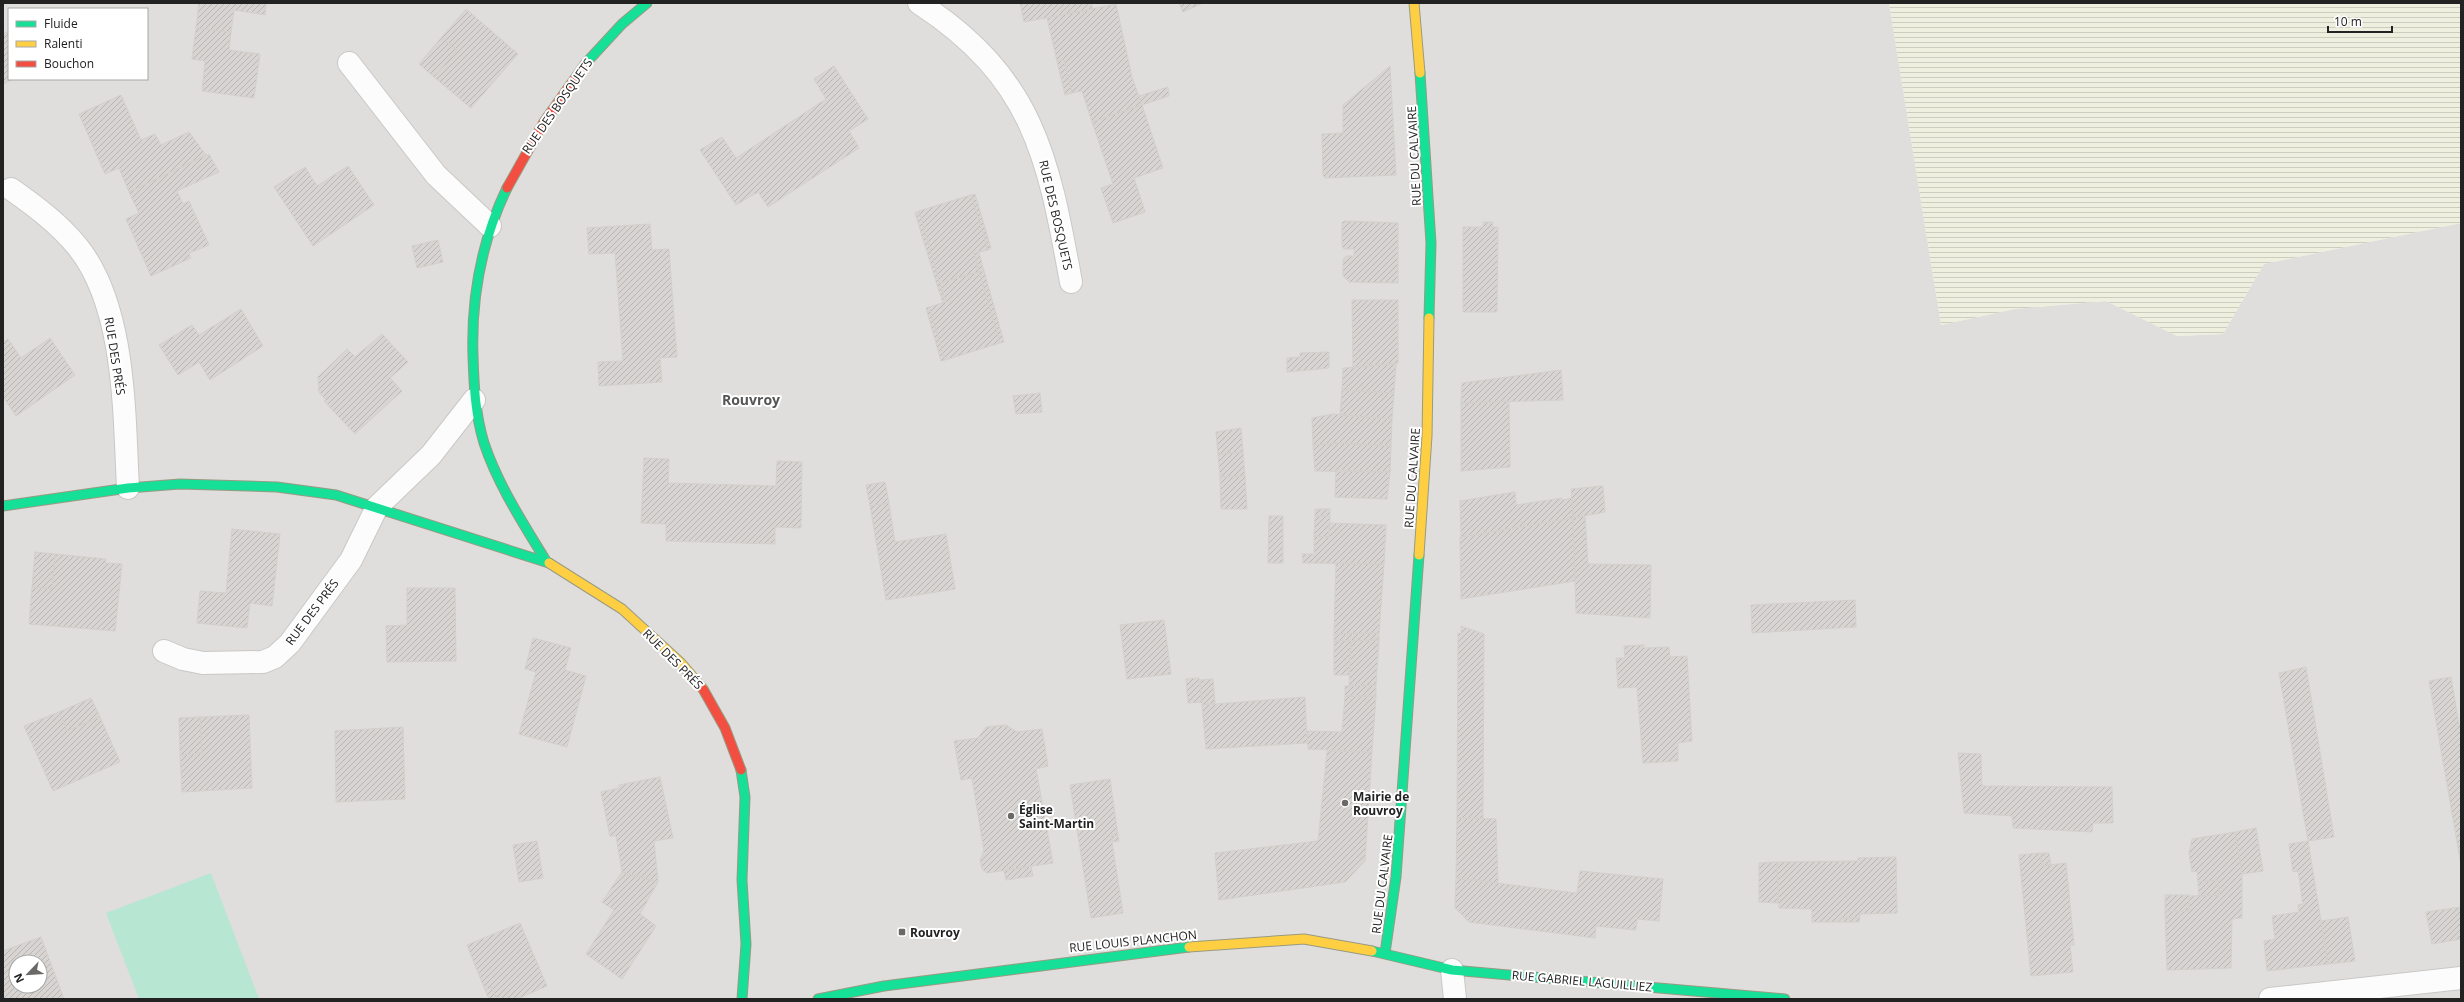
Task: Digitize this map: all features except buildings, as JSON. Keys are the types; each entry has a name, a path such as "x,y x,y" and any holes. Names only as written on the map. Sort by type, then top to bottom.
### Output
{"street":[{"name":"RUE DES BOSQUETS","path":"546,561 511,504 497,476 483,438 474,400 472,314 478,270 490,226 507,184 530,142 592,54 615,30 647,3"},
{"name":"RUE DES BOSQUETS","path":"919,3 955,28 986,56 1011,88 1026,115 1049,174 1071,282"},
{"name":"RUE DU CALVAIRE","path":"1385,953 1396,877 1428,436 1431,243 1423,103 1414,3"},
{"path":"349,63 436,175 490,226"},
{"name":"RUE DES PRÉS","path":"10,189 47,216 78,248 106,300 119,360 128,488"},
{"name":"RUE DES PRÉS","path":"164,651 183,659 203,663 263,662 275,657 290,643 351,560 377,507 431,455 474,400"},
{"name":"RUE DES PRÉS","path":"3,506 128,488 226,484 277,487 336,495 546,561 622,609 681,663 707,694 725,728 740,763 745,797 742,880 746,944 742,999"},
{"name":"RUE LOUIS PLANCHON","path":"818,999 884,986 1168,948 1304,939 1385,953 1452,970"},
{"path":"1452,970 1455,999"},
{"name":"RUE GABRIEL LAGUILLIEZ","path":"1452,970 1785,999"},
{"path":"2270,999 2461,978"}],"shaded area":[{"path":"3,3 1889,3 1941,325 2015,309 2106,301 2177,336 2223,334 2264,264 2461,223 2461,999 3,999"}],"green space":[{"path":"1889,3 2461,3 2461,223 2264,264 2223,334 2177,336 2106,301 2015,309 1941,325"},
{"path":"211,873 259,999 139,999 106,913"}],"traffic: fast":[{"path":"586,63 622,24 647,3"},
{"path":"1420,73 1431,243 1429,318"},
{"path":"507,188 490,229 484,249 476,291 473,334 473,367 476,400 484,443 496,474 546,561"},
{"path":"3,506 128,488 180,484 277,487 336,495 549,563"},
{"path":"1385,953 1396,877 1419,555"},
{"path":"741,770 745,797 742,880 746,944 742,999"},
{"path":"818,999 884,986 1189,947"},
{"path":"1372,951 1452,970 1785,999"}],"traffic: slow":[{"path":"1414,3 1420,73"},
{"path":"1419,555 1427,436 1429,318"},
{"path":"549,563 622,609 681,663 703,689"},
{"path":"1189,947 1304,939 1372,951"}],"traffic: jam":[{"path":"507,188 544,122 586,63"},
{"path":"703,689 725,728 741,770"}],"place":[{"name":"Mairie de Rouvroy","path":"1345,803"},
{"name":"Église Saint-Martin","path":"1011,816"},
{"name":"Rouvroy","path":"902,932"}],"district":[{"name":"Rouvroy","path":"751,399"}]}
